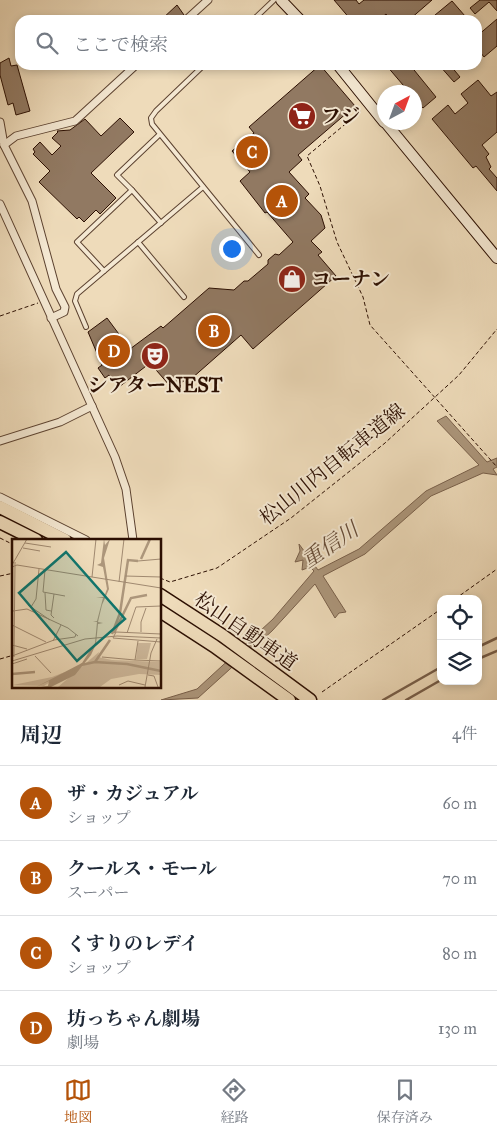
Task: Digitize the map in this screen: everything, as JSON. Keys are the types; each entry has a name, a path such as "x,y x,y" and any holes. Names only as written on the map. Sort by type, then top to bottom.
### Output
{"highway":[{"path":"0,507 63,539"},
{"path":"0,522 34,539"},
{"name":"松山自動車道","path":"161,596 222,636 310,700"},
{"name":"松山自動車道","path":"161,612 214,646 289,700"}],"main road":[{"path":"281,0 295,15"},
{"path":"342,70 377,112"},
{"path":"392,130 497,258"}],"street":[{"path":"192,15 208,0"},
{"path":"4,145 16,136 75,121 131,70"},
{"path":"0,122 4,145 32,201 56,289 65,307 64,312 51,318"},
{"path":"0,204 92,406 126,489 132,538"},
{"path":"0,441 60,422 92,406"},
{"path":"0,497 84,539"}],"lane":[{"path":"258,15 274,0"},
{"path":"199,70 152,116 152,124 159,135 259,254"},
{"path":"159,135 118,175 161,222"},
{"path":"86,326 75,298 203,187"},
{"path":"104,271 77,242 132,190"},
{"path":"138,242 184,296"}],"path":[{"path":"370,104 307,156 320,186 337,242 363,297 370,325 497,467"},
{"path":"0,316 43,301"},
{"name":"松山川内自転車道線","path":"161,579 170,582 209,572 226,564 338,482 386,443 459,375 497,329"},
{"path":"0,538 12,544"},
{"path":"461,595 497,569"},
{"path":"322,692 437,611"}],"shaded area":[{"path":"446,416 487,462 497,458 497,467 493,469 497,475 483,473 431,496 365,554 323,576 346,612 339,613 335,618 315,584 272,631 198,698 161,700 197,689 273,619 314,571 310,567 302,570 303,560 295,562 300,551 299,544 318,570 359,549 426,491 479,465 437,421"}],"building":[{"path":"334,0 356,0 359,4 364,0 432,0 415,15 347,15"},
{"path":"480,0 497,0 497,11 489,2 475,14 470,8"},
{"path":"452,1 464,15 435,15"},
{"path":"177,5 184,15 166,15"},
{"path":"497,19 497,46 484,57 482,54 482,32"},
{"path":"9,58 11,66 15,65 15,70 18,70 30,111 16,115 13,103 8,105 0,75 0,63"},
{"path":"314,70 324,70 355,106 298,155 302,160 289,172 309,194 305,198 321,215 325,228 311,241 322,252 318,255 336,276 253,349 241,335 191,379 170,386 150,363 119,387 109,375 105,378 98,368 102,365 88,332 107,318 130,349 161,326 163,328 209,288 234,290 244,281 248,281 268,264 268,260 275,254 279,255 293,242 267,212 265,213 240,181 250,172 232,151 254,133 249,127"},
{"path":"390,70 414,70 436,97 423,108 422,85 403,85"},
{"path":"443,70 454,70 460,77 454,82"},
{"path":"478,80 491,96 497,92 497,132 482,145 489,154 486,157 491,167 489,169 497,178 497,191 476,166 473,168 432,119 448,105 455,114 468,103 461,94"},
{"path":"120,118 134,132 91,173 116,198 100,214 96,210 84,222 79,217 77,219 39,182 50,171 33,154 35,152 33,149 40,142 52,155 61,146 52,138 57,131 70,130 85,119 101,136"}],"waterway":[{"path":"482,645 497,638"},
{"path":"482,657 497,651"},
{"path":"383,700 437,669"},
{"path":"406,700 437,682"}],"place":[{"name":"フジ","path":"302,116"},
{"name":"くすりのレデイ","path":"252,152"},
{"name":"ザ・カジュアル","path":"282,201"},
{"name":"コーナン","path":"292,279"},
{"name":"クールス・モール","path":"214,331"},
{"name":"坊っちゃん劇場","path":"114,351"},
{"name":"シアターNEST","path":"155,356"}],"water label":[{"name":"重信川","path":"330,545"}]}
